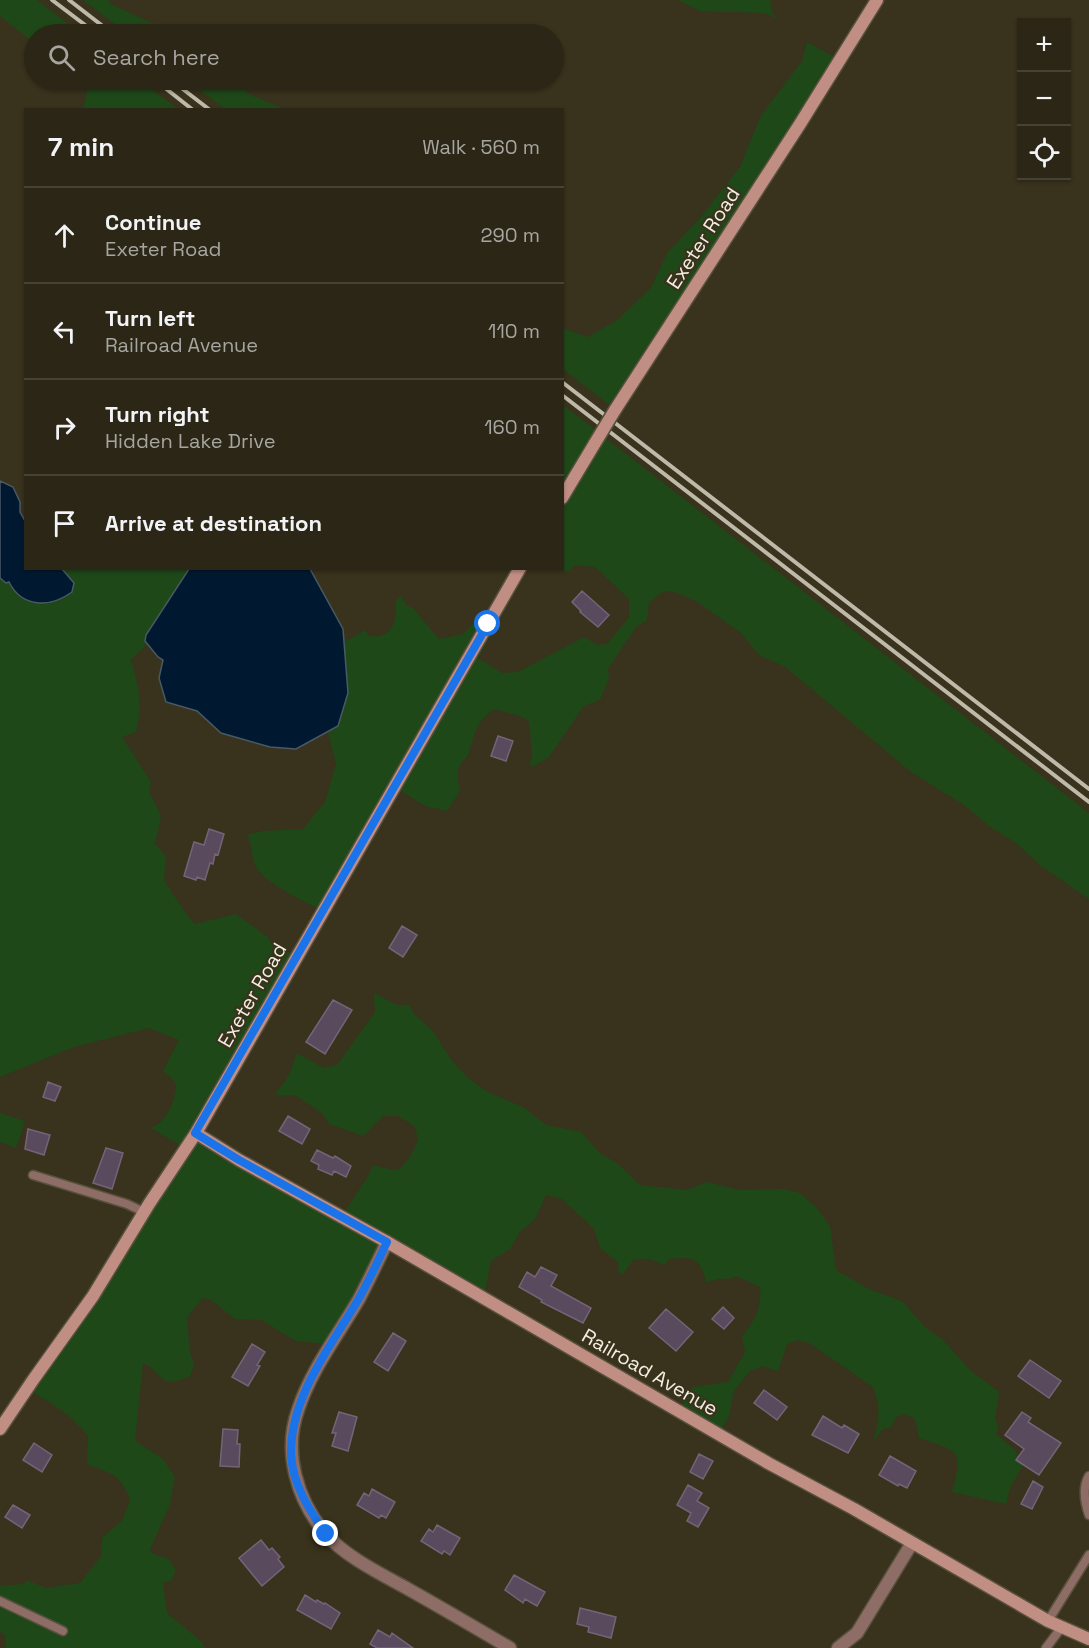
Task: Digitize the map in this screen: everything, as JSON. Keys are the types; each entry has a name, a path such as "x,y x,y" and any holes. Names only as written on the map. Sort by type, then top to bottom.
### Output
{"street":[{"name":"Exeter Road","path":"564,495 615,410 794,134 876,0"},
{"name":"Exeter Road","path":"0,1429 93,1296 195,1133 519,570"},
{"name":"Railroad Avenue","path":"195,1133 768,1463 1048,1621 1089,1639"},
{"path":"387,1242 360,1298 330,1346 297,1410 291,1456 297,1480 306,1505 326,1534 352,1556 510,1648"},
{"path":"838,1648 857,1634 912,1543"}],"lane":[{"path":"33,1175 127,1204 144,1212"},
{"path":"1089,1476 1086,1481 1085,1502 1089,1515"},
{"path":"1048,1621 1089,1556"},
{"path":"0,1601 63,1631"},
{"path":"1046,1648 1061,1628"}],"green space":[{"path":"0,0 37,0 68,24 24,24 24,35 0,16"},
{"path":"83,0 108,0 111,4 154,24 115,24"},
{"path":"678,0 770,0 772,13 778,19 764,13 700,11"},
{"path":"807,42 838,59 774,175 621,414 564,370 564,329 588,337 617,320 651,288 667,253 700,218 740,167 760,117 802,61"},
{"path":"86,90 152,90 177,108 83,108"},
{"path":"199,90 245,90 251,95 282,108 224,108"},
{"path":"564,406 1089,813 1089,899 1041,866 1016,843 990,827 964,805 911,772 784,666 760,656 741,633 696,601 672,591 662,592 649,603 647,620 636,627 608,669 609,678 600,700 584,706 549,757 532,767 529,722 523,717 494,709 483,718 477,728 468,754 458,771 460,791 447,811 425,806 400,790 397,791 325,912 268,880 254,863 247,835 262,831 303,829 325,802 336,764 328,733 338,726 344,642 365,630 369,636 383,635 388,632 394,622 395,602 401,596 407,606 413,608 439,639 463,634 492,604 504,610 478,658 502,673 518,672 584,637 598,645 607,644 629,617 629,599 595,567 575,565 567,572 563,570"},
{"path":"63,570 188,570 146,635 145,646 131,660 138,688 139,713 136,732 122,737 151,782 149,792 161,816 155,844 166,856 164,880 184,911 195,924 236,914 268,937 272,945 300,957 199,1137 342,1216 373,1165 393,1170 400,1169 410,1157 418,1140 415,1127 399,1116 383,1116 363,1136 329,1124 322,1113 295,1095 275,1095 289,1075 297,1053 324,1068 337,1065 375,1012 374,993 397,1005 410,1005 413,1013 433,1031 452,1061 468,1078 488,1092 523,1107 546,1125 581,1132 600,1153 617,1163 640,1185 687,1190 707,1182 740,1190 785,1189 800,1193 816,1207 830,1226 836,1270 869,1289 902,1301 926,1328 943,1340 971,1371 999,1392 995,1419 998,1425 996,1434 1015,1450 1023,1465 1010,1488 1006,1504 952,1492 957,1467 955,1454 942,1446 919,1438 915,1419 905,1414 896,1417 891,1427 883,1429 872,1442 879,1415 873,1387 809,1343 798,1340 787,1344 778,1371 763,1366 750,1371 734,1391 729,1416 720,1432 679,1410 693,1387 728,1382 745,1352 742,1337 757,1314 760,1287 736,1276 706,1283 699,1264 695,1260 685,1258 669,1259 665,1265 650,1259 634,1259 623,1274 618,1272 619,1263 600,1248 594,1229 562,1199 546,1195 535,1219 520,1232 510,1249 491,1261 484,1297 390,1246 329,1344 296,1341 261,1320 235,1319 211,1300 203,1298 187,1317 190,1352 194,1365 190,1376 172,1382 167,1381 143,1363 135,1441 163,1459 175,1477 170,1504 150,1550 153,1554 169,1559 176,1571 171,1581 163,1582 167,1613 202,1642 205,1648 6,1648 5,1635 0,1632 0,1586 24,1584 27,1580 46,1588 80,1583 101,1556 102,1538 122,1521 130,1501 123,1485 115,1476 87,1464 88,1435 68,1415 32,1391 188,1150 151,1128 170,1110 176,1083 163,1071 179,1040 149,1028 74,1047 0,1077 0,578 6,583 74,583"},
{"path":"0,1113 25,1121 16,1148 0,1142"}],"water":[{"path":"0,481 13,487 20,502 20,512 24,519 24,570 63,570 74,583 72,592 64,597 46,603 37,603 21,597 9,582 6,583 0,578"},
{"path":"188,570 311,570 343,629 348,693 338,726 296,749 270,747 221,733 197,711 166,702 159,678 163,660 145,641 146,635"}],"building":[{"path":"582,591 609,615 598,627 572,602"},
{"path":"498,736 513,741 506,761 491,756"},
{"path":"209,829 224,834 218,855 215,854 213,864 210,863 205,880 184,876 194,842 204,845"},
{"path":"402,926 417,935 403,957 389,948"},
{"path":"333,1000 352,1010 325,1054 306,1042"},
{"path":"48,1082 61,1087 55,1101 43,1097"},
{"path":"288,1116 310,1129 302,1144 279,1131"},
{"path":"28,1129 50,1135 44,1155 25,1149"},
{"path":"106,1148 123,1153 112,1189 93,1183"},
{"path":"317,1150 333,1158 335,1156 351,1166 346,1177 334,1171 332,1175 318,1169 319,1165 311,1161"},
{"path":"541,1267 557,1275 551,1286 591,1308 583,1323 541,1302 542,1300 519,1287 527,1272 535,1277"},
{"path":"723,1307 734,1318 724,1329 712,1319"},
{"path":"666,1309 693,1332 676,1351 649,1328"},
{"path":"393,1333 406,1341 388,1371 374,1362"},
{"path":"252,1344 265,1352 248,1386 232,1377"},
{"path":"1030,1360 1061,1381 1049,1398 1018,1376"},
{"path":"764,1390 787,1407 777,1420 754,1403"},
{"path":"339,1412 357,1417 348,1451 332,1446 336,1433 332,1433"},
{"path":"1022,1412 1031,1418 1028,1422 1061,1443 1039,1475 1016,1460 1024,1449 1005,1435"},
{"path":"823,1416 842,1428 844,1425 859,1434 848,1453 812,1435"},
{"path":"223,1429 238,1430 239,1467 220,1466"},
{"path":"34,1443 52,1455 42,1472 23,1460"},
{"path":"699,1454 713,1461 703,1479 690,1472"},
{"path":"890,1456 916,1471 907,1488 899,1484 898,1486 879,1475"},
{"path":"1033,1481 1043,1487 1032,1509 1021,1504"},
{"path":"688,1485 702,1493 697,1501 709,1508 698,1527 687,1521 691,1513 677,1505"},
{"path":"372,1489 395,1502 386,1518 381,1515 379,1518 357,1505 364,1493 369,1496"},
{"path":"13,1505 30,1515 22,1528 5,1517"},
{"path":"437,1525 460,1538 450,1555 444,1551 442,1554 421,1541 429,1529 433,1532"},
{"path":"261,1540 269,1550 272,1548 280,1557 278,1559 284,1567 262,1586 239,1558"},
{"path":"514,1575 545,1592 537,1606 525,1599 523,1603 505,1590"},
{"path":"305,1595 316,1602 317,1600 325,1603 340,1613 331,1629 297,1610"},
{"path":"580,1608 616,1617 611,1638 588,1632 589,1627 577,1624"},
{"path":"378,1630 390,1637 392,1633 413,1648 377,1648 370,1644"}],"railway":[{"path":"52,0 84,24"},
{"path":"69,0 100,24"},
{"path":"168,90 190,108"},
{"path":"184,90 207,108"},
{"path":"564,384 1089,789"},
{"path":"564,397 1089,802"}],"route":[{"path":"326,1534 306,1505 291,1456 297,1410 330,1346 360,1298 387,1242 195,1133 488,624"}]}
